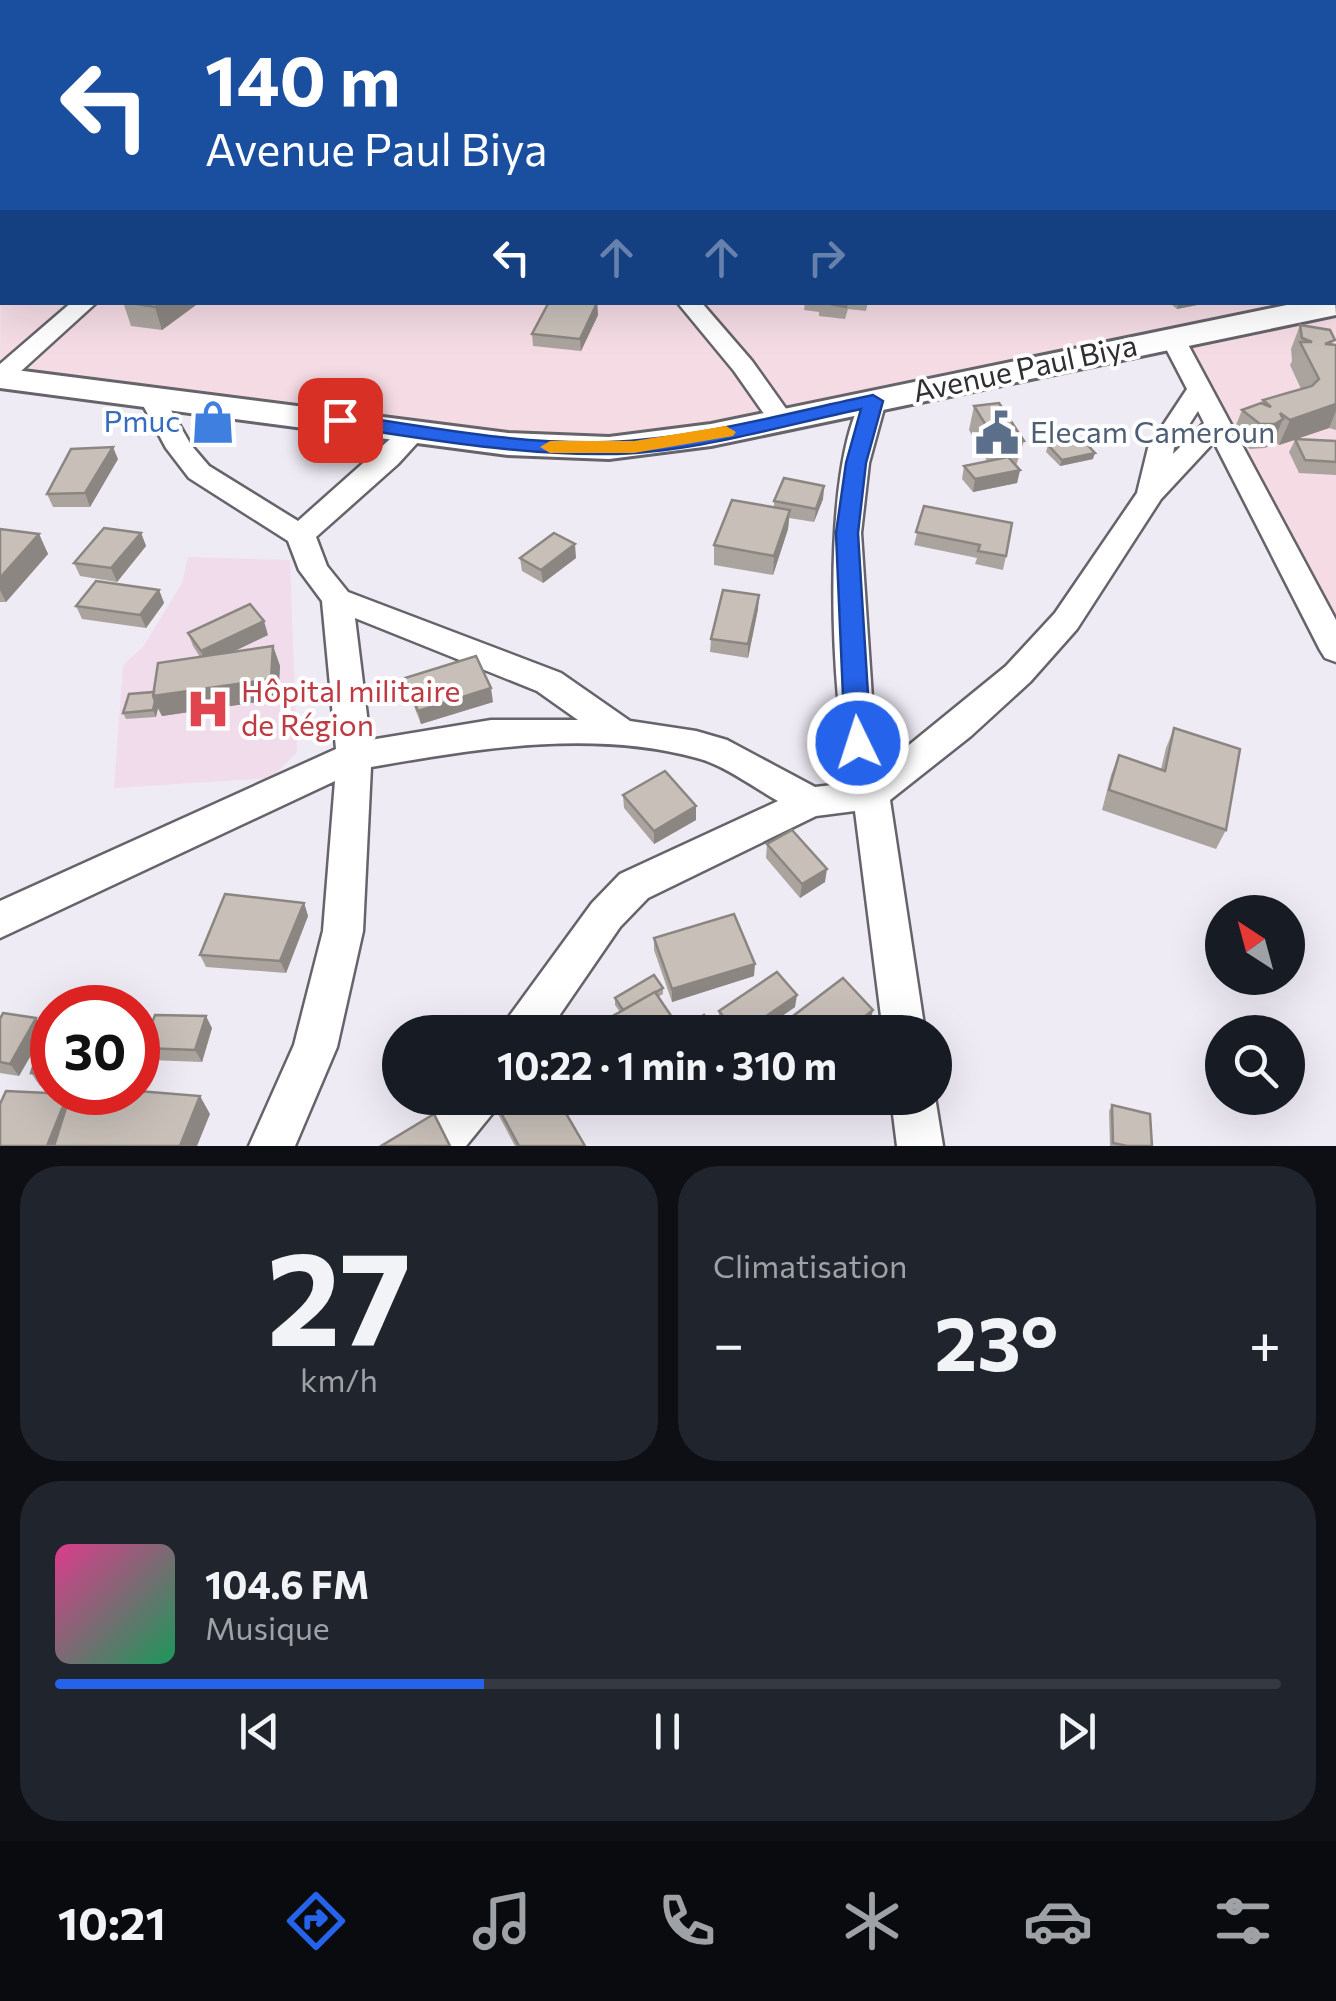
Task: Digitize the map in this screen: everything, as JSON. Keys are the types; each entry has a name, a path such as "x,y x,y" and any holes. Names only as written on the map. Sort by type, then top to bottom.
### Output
{"main road":[{"name":"Avenue Paul Biya","path":"0,377 508,444 609,448 711,435 1336,305"}],"street":[{"path":"0,377 83,305"},
{"path":"691,305 781,420"},
{"path":"1172,338 1336,650"},
{"path":"1151,493 1161,448 1199,388"},
{"path":"151,396 198,472 301,536 305,556 336,600 354,756 343,931 315,1047 272,1146"},
{"path":"873,401 856,463 847,533 858,743 870,795 902,1015"},
{"path":"535,1015 606,916 634,886 811,802 870,795 958,728 1018,674 1066,620 1151,493 1218,423"},
{"path":"301,536 320,512 395,457 416,430"},
{"path":"336,600 549,682 622,734"},
{"path":"0,920 354,756 491,732 622,734 715,750 811,802"},
{"path":"437,1146 462,1115"},
{"path":"915,1115 920,1146"}],"shaded area":[{"path":"1,305 1336,305 1336,655 1171,337 621,446 0,377"},
{"name":"Hôpital militaire de Région","path":"188,557 290,560 297,752 271,778 114,788 123,665 143,647 182,583"}],"building":[{"path":"547,305 596,305 580,339 532,334"},
{"path":"1300,325 1330,330 1335,340 1325,344 1336,345 1336,404 1290,420 1280,413 1283,419 1275,424 1260,424 1242,410 1261,403 1271,407 1263,400 1312,386 1319,379 1300,342 1312,342 1302,338"},
{"path":"999,403 1024,441 997,443 974,406"},
{"path":"1081,438 1095,453 1062,460 1048,445"},
{"path":"1295,439 1336,441 1336,462 1305,460"},
{"path":"113,447 85,493 47,494 71,449"},
{"path":"1008,457 1020,470 975,479 964,466"},
{"path":"784,478 824,486 816,509 774,501"},
{"path":"732,500 790,510 774,556 714,545"},
{"path":"924,506 1012,523 1006,556 978,551 980,545 916,532"},
{"path":"104,528 141,533 111,568 74,563"},
{"path":"0,529 39,534 0,578"},
{"path":"554,533 575,544 541,570 520,558"},
{"path":"96,581 159,590 140,615 76,606"},
{"path":"723,590 759,595 748,644 711,639"},
{"path":"250,604 264,621 201,651 188,633"},
{"path":"273,646 271,679 153,696 158,663"},
{"path":"476,656 491,688 418,711 405,678"},
{"path":"154,692 153,710 123,713 129,694"},
{"path":"1174,728 1240,749 1226,830 1109,790 1119,755 1165,771"},
{"path":"665,771 696,806 654,831 623,795"},
{"path":"792,830 827,869 802,884 767,844"},
{"path":"225,894 304,903 280,961 200,955"},
{"path":"734,914 755,964 672,989 654,938"},
{"path":"777,972 797,995 768,1015 722,1015 719,1011"},
{"path":"654,975 663,988 623,1010 615,998"},
{"path":"843,978 873,1010 867,1015 794,1015"},
{"path":"655,992 671,1015 615,1015"},
{"path":"3,1013 30,1017 30,1029 10,1064 0,1062"},
{"path":"160,1015 206,1016 195,1050 160,1049"},
{"path":"6,1091 30,1092 30,1115 60,1115 47,1146 0,1146 0,1104"},
{"path":"160,1093 200,1096 180,1146 54,1146 64,1115 160,1115"},
{"path":"1112,1105 1150,1114 1152,1146 1113,1143"},
{"path":"434,1115 450,1146 381,1146"},
{"path":"502,1115 567,1115 585,1146 519,1146"}],"slow traffic":[{"path":"550,447 634,447 726,432"}],"place":[{"name":"Pmuc","path":"213,422"},
{"name":"Elecam Cameroun","path":"997,433"},
{"name":"Hôpital militaire de Région","path":"208,709"}],"route":[{"path":"340,420 508,444 609,448 711,435 873,401 856,463 847,533 858,743"}]}
